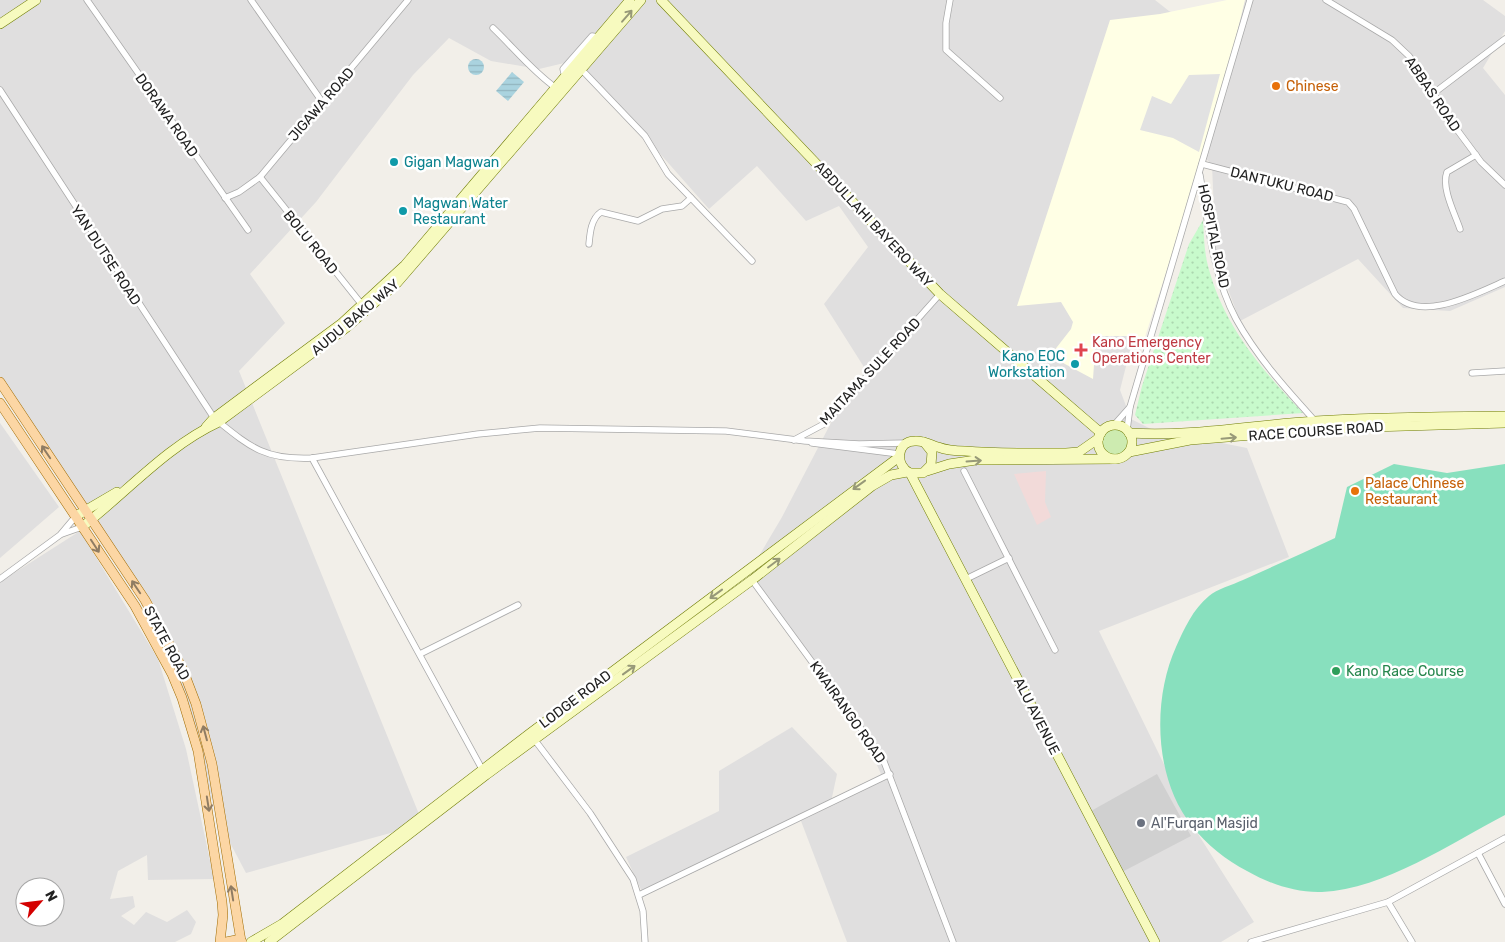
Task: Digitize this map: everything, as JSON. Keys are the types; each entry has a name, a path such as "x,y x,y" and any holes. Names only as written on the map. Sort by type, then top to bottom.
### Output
{"main road":[{"name":"STATE ROAD","path":"0,382 145,600 190,688 212,764 242,942"},
{"name":"STATE ROAD","path":"0,403 148,626 182,698 198,751 206,795 222,902 223,922 220,942"},
{"path":"226,942 242,942"}],"street":[{"path":"0,24 36,0"},
{"name":"DORAWA ROAD","path":"87,0 248,230"},
{"path":"251,0 323,103"},
{"name":"JIGAWA ROAD","path":"225,198 239,192 260,177 408,0"},
{"name":"AUDU BAKO WAY","path":"82,526 130,484 363,306 426,241 630,0"},
{"name":"AUDU BAKO WAY","path":"216,420 346,328 397,283 641,0"},
{"name":"ABDULLAHI BAYERO WAY","path":"661,0 940,294 1100,435"},
{"path":"950,0 946,23 946,50 1000,98"},
{"name":"HOSPITAL ROAD","path":"1114,425 1130,406 1250,0"},
{"name":"ABBAS ROAD","path":"1326,0 1392,40 1409,56 1476,155 1505,185"},
{"path":"492,28 517,50 539,76 556,88"},
{"path":"1434,93 1505,40"},
{"path":"581,69 645,136 661,166 752,261"},
{"name":"YAN DUTSE ROAD","path":"0,90 216,420 248,444 272,455 286,459 312,458 478,434 540,428 726,431 806,441"},
{"path":"1460,229 1446,187 1445,175 1476,155"},
{"name":"DANTUKU ROAD","path":"1202,164 1348,202 1354,209 1395,294 1401,301 1411,306 1449,304 1505,281"},
{"name":"HOSPITAL ROAD","path":"1200,173 1220,277 1235,317 1255,350 1315,421"},
{"name":"BOLU ROAD","path":"260,177 363,306"},
{"path":"589,244 595,217 601,212 638,221 662,209 682,206 691,198"},
{"name":"MAITAMA SULE ROAD","path":"794,440 824,424 940,294"},
{"path":"1472,373 1505,372"},
{"path":"908,443 899,456 901,465 916,472 976,460 1116,459 1129,452 1132,441 1128,432 1130,406"},
{"name":"RACE COURSE ROAD","path":"1128,432 1162,436 1315,421 1505,416"},
{"name":"RACE COURSE ROAD","path":"1129,452 1190,440 1339,428 1505,423"},
{"path":"806,441 859,444 908,443 913,441 924,442 939,448 964,451 1066,453 1079,452 1114,425 1128,432"},
{"path":"1100,435 1098,444 1104,455 1116,459"},
{"path":"806,441 899,456"},
{"path":"916,472 933,459 929,447 924,442"},
{"name":"LODGE ROAD","path":"251,942 282,924 482,770 899,456"},
{"path":"312,458 482,770"},
{"name":"LODGE ROAD","path":"269,942 534,740 752,580 872,486 891,475 916,472"},
{"name":"ALU AVENUE","path":"916,472 918,490 1154,942"},
{"path":"964,472 1055,650"},
{"name":"AUDU BAKO WAY","path":"76,516 130,484"},
{"path":"0,579 60,535 76,516"},
{"path":"60,535 82,526"},
{"path":"966,579 1009,558"},
{"name":"KWAIRANGO ROAD","path":"752,580 876,747 890,774 953,942"},
{"path":"420,654 518,605"},
{"path":"534,740 622,860 639,895 643,911 645,942"},
{"path":"639,895 890,774"},
{"path":"1251,942 1388,902 1505,838"},
{"path":"1478,853 1505,904"},
{"path":"1388,902 1412,942"}],"shaded area":[{"path":"0,0 1155,0 1169,11 1224,42 1240,0 1483,0 1505,16 1505,31 1483,68 1505,95 1505,287 1450,311 1403,308 1358,259 1240,321 1216,258 1212,165 1184,136 1120,390 1131,419 1151,429 1247,448 1289,557 1099,631 1198,834 1254,922 1221,942 847,942 801,821 644,896 626,857 719,811 719,771 792,727 837,774 831,802 881,774 867,743 750,571 782,517 834,417 869,375 824,304 868,247 839,206 806,221 757,166 709,209 577,60 539,69 491,61 449,38 413,75 316,202 250,274 285,323 239,371 423,824 246,873 218,820 153,603 0,383"},
{"path":"1227,0 1245,0 1234,45 1171,257 1143,343 1130,336 1096,336 1093,379 1050,356 1071,329 1073,322 1061,302 1017,306 1110,20 1160,14"},
{"path":"1220,74 1199,152 1173,138 1140,130 1152,96 1171,104 1189,75"},
{"path":"0,423 59,507 0,558"},
{"path":"1046,471 1045,502 1051,517 1037,525 1014,474"},
{"path":"80,531 158,659 186,749 214,879 148,880 147,855 118,871 110,899 133,896 135,907 121,916 134,925 146,912 167,922 187,910 196,922 191,934 175,942 0,942 0,582"},
{"name":"Al'Furqan Masjid","path":"1157,774 1191,836 1122,872 1091,811"}],"green space":[{"path":"1203,220 1207,260 1223,308 1246,346 1303,413 1143,424 1135,415 1142,386 1189,244"},
{"path":"1115,429 1124,433 1128,442 1124,451 1115,455 1106,451 1102,442 1106,433"},
{"name":"Kano Race Course","path":"1394,464 1447,473 1505,464 1505,815 1416,863 1369,883 1322,892 1293,889 1274,884 1256,876 1224,857 1198,833 1179,807 1170,786 1164,763 1161,739 1160,715 1168,668 1182,633 1203,601 1220,589 1335,538 1347,487"}],"water":[{"path":"473,59 479,59 484,64 482,73 473,75 468,70 468,64"},
{"path":"512,72 524,82 508,101 496,91"}],"place":[{"name":"Chinese","path":"1276,86"},
{"name":"Gigan Magwan","path":"394,162"},
{"name":"Magwan Water Restaurant","path":"403,211"},
{"name":"Kano Emergency Operations Center","path":"1081,350"},
{"name":"Kano EOC Workstation","path":"1075,364"},
{"name":"Palace Chinese Restaurant","path":"1355,491"},
{"name":"Kano Race Course","path":"1336,671"},
{"name":"Al'Furqan Masjid","path":"1141,823"}]}
